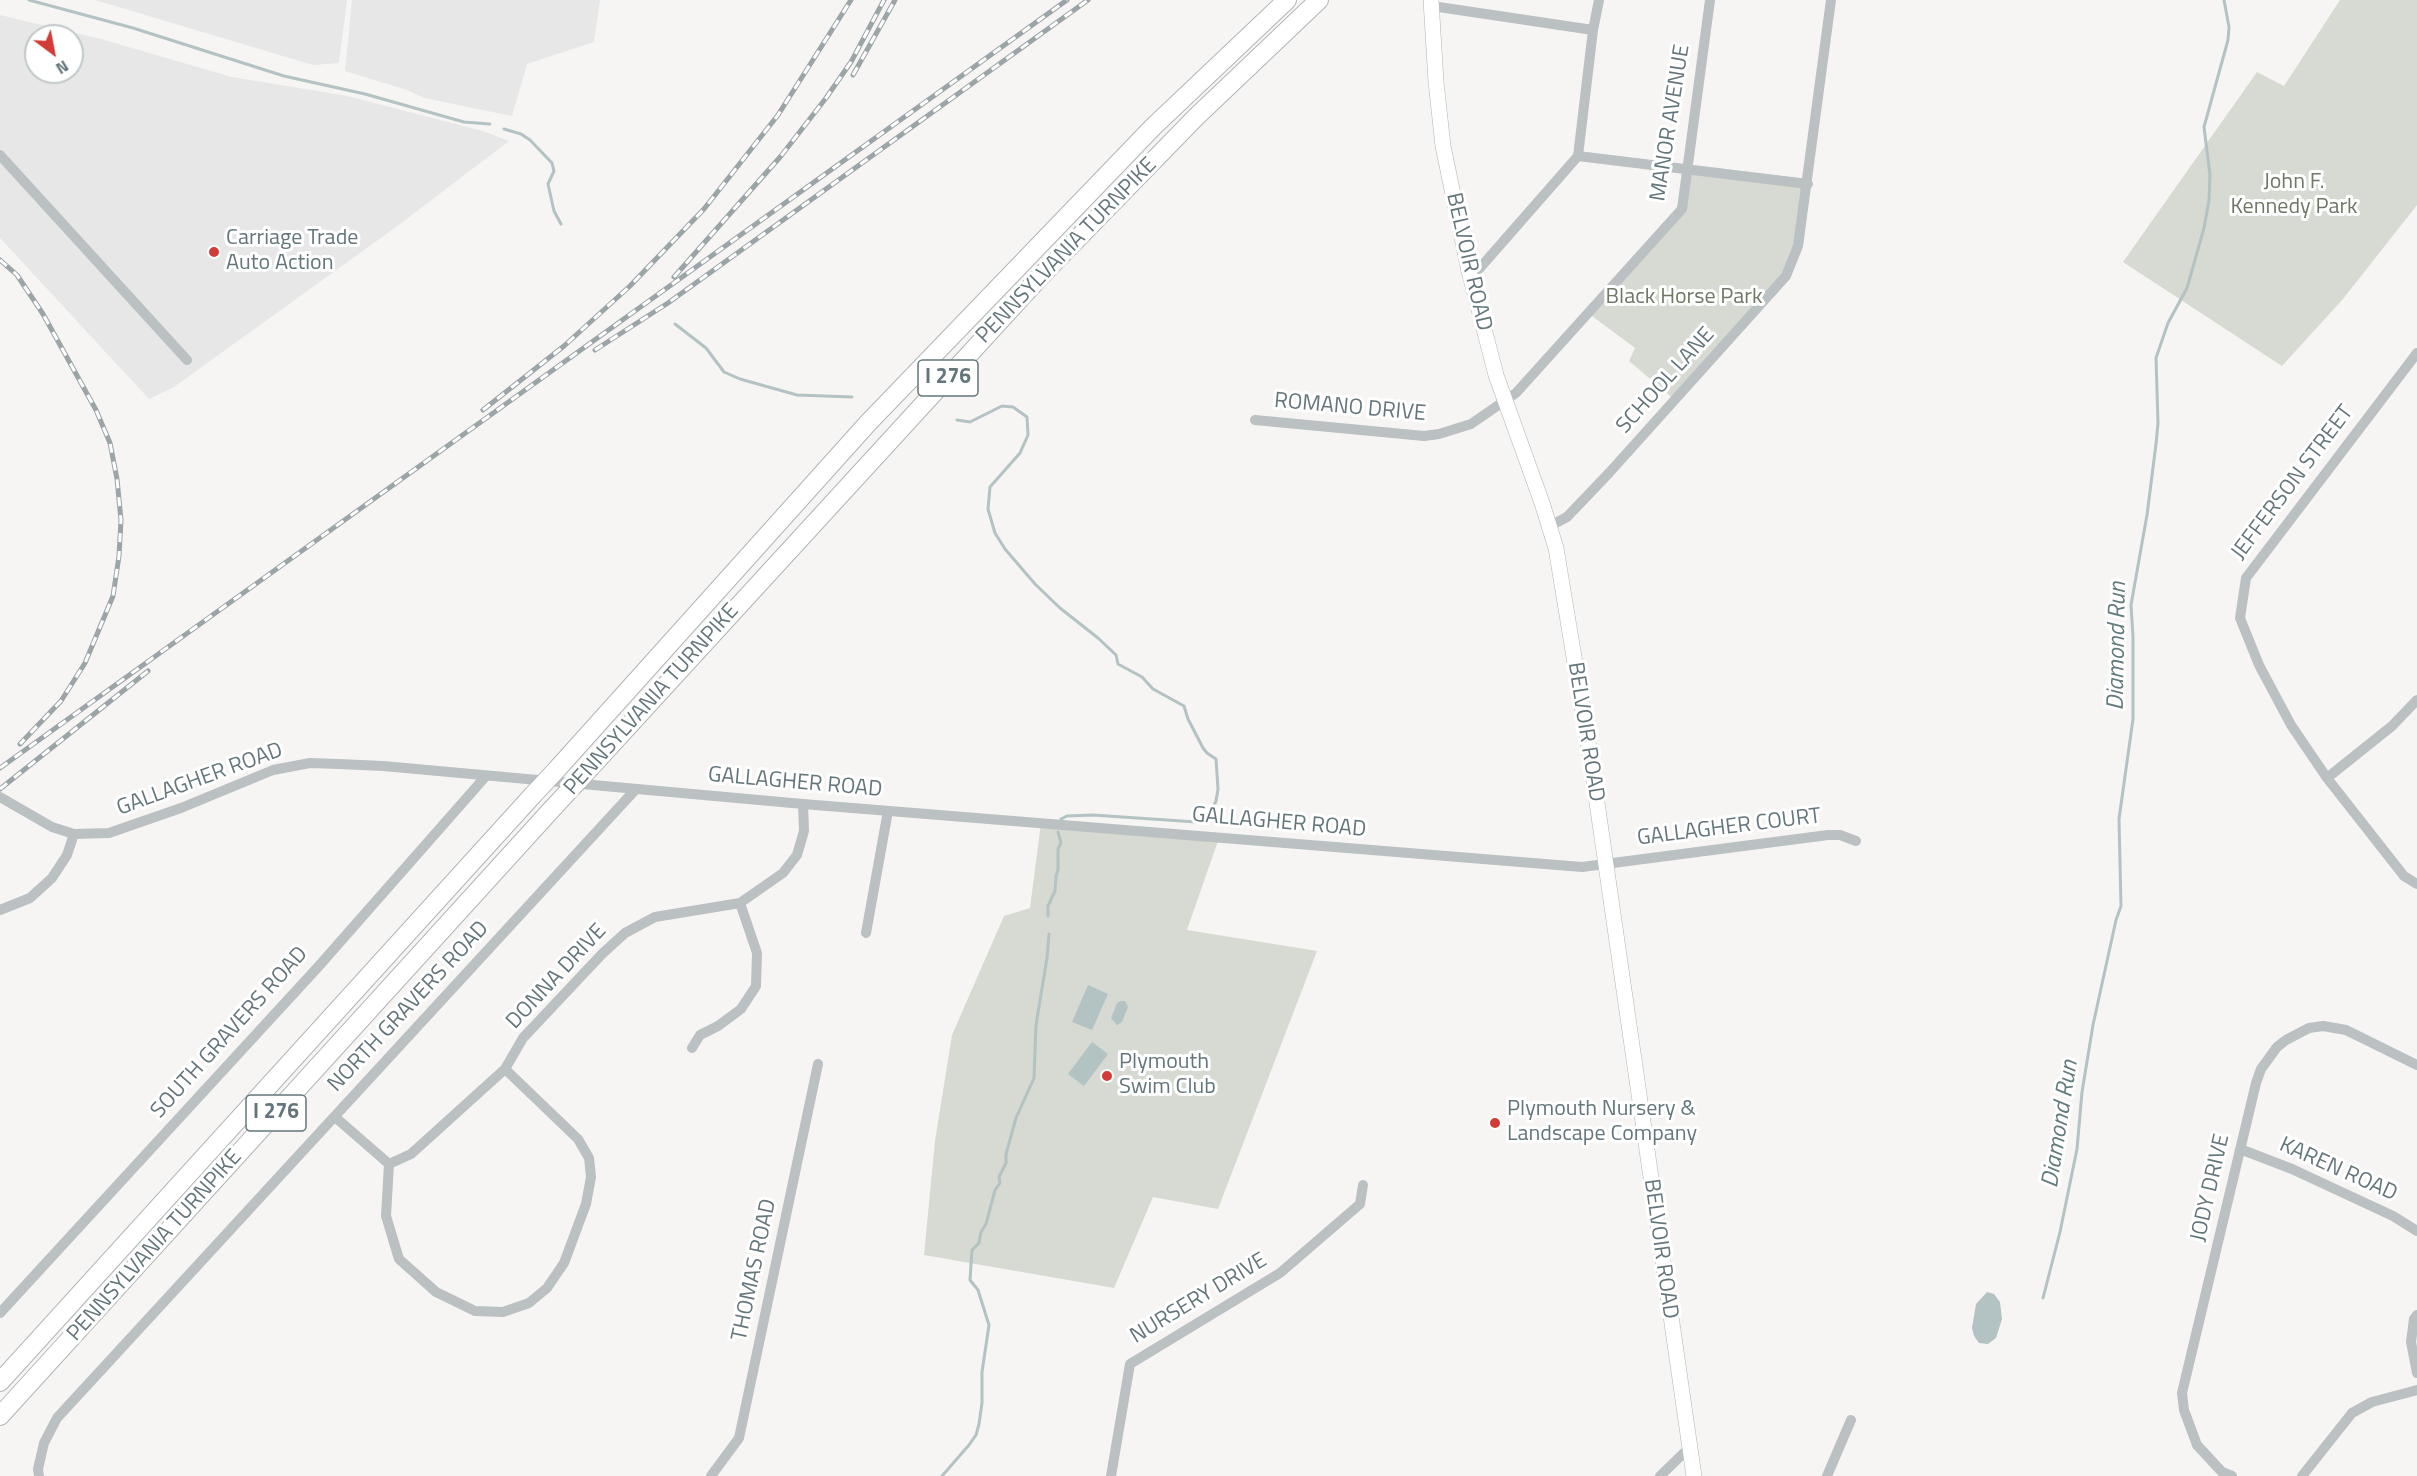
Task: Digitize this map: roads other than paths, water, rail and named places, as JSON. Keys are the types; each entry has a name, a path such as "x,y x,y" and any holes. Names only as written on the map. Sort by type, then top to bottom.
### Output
{"highway":[{"name":"PENNSYLVANIA TURNPIKE","path":"0,1382 868,423 1153,127 1287,0"},
{"name":"PENNSYLVANIA TURNPIKE","path":"0,1416 552,809 1040,278 1188,125 1319,0"}],"street":[{"path":"1469,271 1479,269 1578,156 1593,30 1599,0"},
{"name":"MANOR AVENUE","path":"1504,401 1516,393 1682,209 1710,0"},
{"name":"SCHOOL LANE","path":"1550,526 1567,517 1609,473 1786,276 1798,246 1831,0"},
{"path":"1432,3 1593,30"},
{"name":"BELVOIR ROAD","path":"1432,3 1436,82 1443,146 1469,271 1504,401 1550,526 1590,754 1694,1476"},
{"path":"0,155 187,360"},
{"path":"1578,156 1808,184"},
{"name":"JEFFERSON STREET","path":"2417,353 2246,578 2240,618 2259,665 2291,725 2326,778 2404,876 2417,884"},
{"name":"ROMANO DRIVE","path":"1255,420 1424,436 1456,430 1471,424 1504,401"},
{"path":"2326,778 2392,726 2417,700"},
{"name":"GALLAGHER ROAD","path":"0,797 52,827 74,834 109,833 129,828 273,770 310,763 383,766 803,804 1582,867 1606,862"},
{"name":"SOUTH GRAVERS ROAD","path":"0,1313 318,967 486,776"},
{"name":"NORTH GRAVERS ROAD","path":"39,1476 38,1469 44,1443 57,1418 636,789"},
{"name":"DONNA DRIVE","path":"388,1164 411,1154 505,1069 523,1038 602,954 625,933 655,917 740,903 783,873 797,855 804,831 803,804"},
{"path":"866,933 888,811"},
{"path":"0,910 30,898 52,878 67,855 74,834"},
{"name":"GALLAGHER COURT","path":"1606,862 1828,835 1856,841"},
{"path":"692,1048 700,1035 718,1026 741,1009 756,986 757,953 740,903"},
{"name":"JODY DRIVE","path":"2232,1476 2222,1472 2198,1445 2184,1410 2182,1393 2261,1069 2277,1047 2298,1033 2323,1026 2346,1030 2417,1065"},
{"name":"THOMAS ROAD","path":"711,1476 740,1438 818,1064"},
{"path":"335,1117 388,1164 386,1216 399,1259 436,1292 475,1311 503,1312 529,1303 547,1288 564,1263 586,1204 591,1177 589,1158 578,1139 505,1069"},
{"name":"KAREN ROAD","path":"2240,1149 2292,1169 2393,1216 2417,1231"},
{"name":"NURSERY DRIVE","path":"1111,1476 1130,1364 1280,1273 1360,1204 1363,1185"},
{"path":"2417,1316 2414,1319 2411,1342 2417,1372"},
{"path":"2302,1476 2352,1413 2372,1402 2417,1390"},
{"path":"1827,1476 1851,1420"},
{"path":"1660,1476 1689,1448"}],"waterway":[{"path":"29,0 133,28 284,76 365,94 464,122 490,124"},
{"name":"Diamond Run","path":"2043,1298 2060,1232 2077,1149 2082,1092 2093,1025 2121,906 2119,819 2133,719 2131,605 2147,515 2156,444 2158,423 2156,358 2168,323 2187,288 2204,228 2209,200 2210,175 2204,127 2228,40 2229,27 2224,0"},
{"path":"504,129 521,134 530,140 552,163 554,171 548,184 554,211 561,224"},
{"path":"675,324 706,348 724,372 740,379 797,395 852,397"},
{"path":"957,420 970,422 1002,406 1013,407 1027,417 1028,435 1020,453 990,487 988,509 995,533 1005,549 1035,584 1116,655 1118,664 1142,677 1153,689 1184,706 1203,748 1216,759 1218,789 1216,801 1208,818 1196,822 1093,815 1067,816 1061,819"},
{"path":"1048,916 1048,906 1055,891 1058,870 1058,849 1061,843 1058,832"},
{"path":"942,1476 969,1445 976,1435 979,1424 982,1372 989,1325 978,1290 970,1280 972,1250 979,1243 981,1232 986,1224 995,1190 1000,1183 999,1177 1006,1163 1006,1154 1016,1118 1034,1078 1036,1025 1049,934"}],"railway":[{"path":"483,410 564,346 630,286 704,209 778,115 851,0"},
{"path":"674,277 781,156 826,98 851,62 884,0"},
{"path":"853,75 895,0"},
{"path":"0,768 1067,0"},
{"path":"595,350 668,303 1088,0"},
{"path":"0,260 17,275 43,314 96,410 110,443 117,479 121,520 113,596 85,663 61,701 20,744"},
{"path":"0,789 148,671"}],"place":[{"name":"Carriage Trade Auto Action","path":"214,252"},
{"name":"Plymouth Swim Club","path":"1107,1076"},
{"name":"Plymouth Nursery & Landscape Company","path":"1495,1123"}],"park label":[{"name":"John F. Kennedy Park","path":"2294,196"},
{"name":"Black Horse Park","path":"1684,298"}]}
